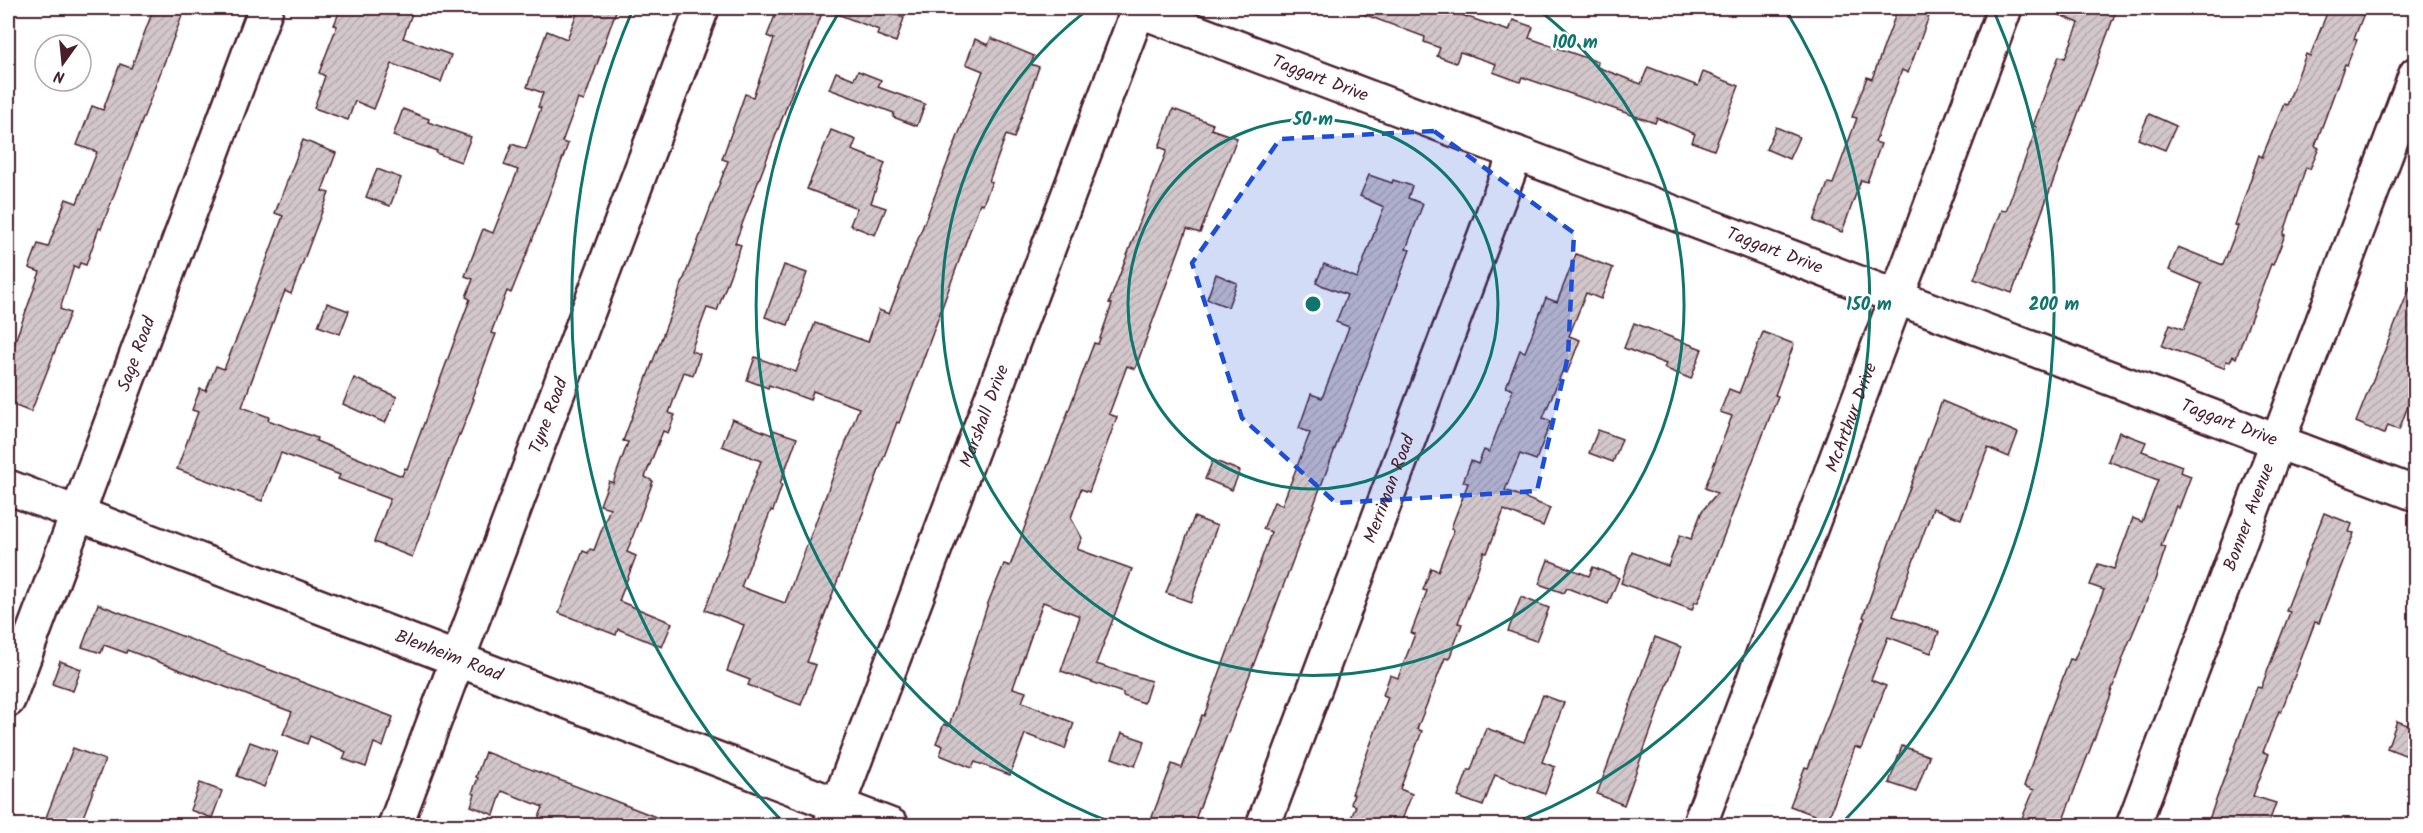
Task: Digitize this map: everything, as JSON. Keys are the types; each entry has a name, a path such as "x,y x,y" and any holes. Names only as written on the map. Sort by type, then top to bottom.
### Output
{"street":[{"name":"Sage Road","path":"8,699 266,8"},
{"name":"Tyne Road","path":"395,825 702,8"},
{"name":"Taggart Drive","path":"1137,8 1515,153 2279,440 2415,494"},
{"name":"Marshall Drive","path":"834,816 1137,8"},
{"name":"McArthur Drive","path":"1699,825 2005,8"},
{"name":"Bonner Avenue","path":"2133,825 2415,74"},
{"name":"Merriman Road","path":"1263,825 1515,153"},
{"name":"Blenheim Road","path":"8,487 458,658 834,816 892,825"}],"highlighted area":[{"path":"1434,131 1574,233 1568,356 1537,491 1336,503 1242,418 1192,263 1280,139"}],"building":[{"path":"154,8 185,8 86,265 80,263 78,268 74,266 60,309 70,313 31,412 8,403 8,361 40,272 29,268 38,244 48,247 66,199 77,203 97,152 77,145 92,106 103,110 120,64 131,68"},
{"path":"341,8 414,8 403,38 451,55 441,82 392,64 374,109 355,101 348,120 314,108 325,76 319,73 337,26 334,25"},
{"path":"579,8 617,8 584,101 578,99 562,142 568,144 511,293 507,291 491,333 496,334 472,398 474,399 412,557 374,542 390,499 338,479 340,475 281,453 262,501 177,469 198,412 192,410 200,389 206,391 216,366 224,369 248,310 283,216 275,213 303,140 336,153 322,191 329,193 291,294 285,291 242,407 269,417 268,420 317,438 316,441 402,476 405,468 407,469 470,299 466,297 473,279 465,276 483,229 493,233 518,170 504,165 512,144 526,149 541,108 538,107 543,93 527,87 547,31 567,39"},
{"path":"778,8 824,8 735,243 741,245 717,311 707,308 692,348 691,351 700,354 693,375 684,372 669,413 675,415 668,433 663,431 645,477 653,481 627,552 636,556 619,601 672,623 662,647 618,629 616,635 559,613 583,551 588,553 590,549 594,550 610,508 600,505 609,481 613,483 628,442 623,441 728,161 722,159 745,94 753,97 774,39 767,36"},
{"path":"824,8 876,8 904,18 896,42 877,35 879,30"},
{"path":"1352,8 1441,8 1509,31 1513,20 1533,27 1529,38 1598,62 1597,67 1641,84 1648,67 1698,86 1703,72 1739,86 1714,150 1692,142 1695,134 1657,118 1655,123 1522,77 1520,82 1493,72 1496,64 1460,52 1456,63 1437,56 1440,48 1424,42 1425,37 1352,10"},
{"path":"1898,8 1932,8 1908,73 1902,70 1875,142 1881,144 1867,182 1861,180 1842,232 1814,221 1828,183 1833,184 1857,118 1852,117 1867,77 1872,79"},
{"path":"2043,8 2117,8 2012,293 1974,279 2001,210 2006,211 2037,127 2033,126 2059,56 2065,58 2079,23"},
{"path":"2329,8 2366,8 2354,39 2357,40 2347,65 2345,64 2315,146 2319,148 2310,169 2306,167 2283,235 2285,235 2273,265 2271,264 2236,358 2233,356 2230,362 2226,361 2224,368 2162,346 2170,324 2184,329 2202,284 2169,270 2178,247 2223,265 2238,226 2235,225 2259,155 2262,157 2284,104 2287,105 2306,54 2310,56"},
{"path":"991,38 1034,56 1031,64 1039,67 1014,138 1006,135 989,181 992,182 983,204 980,203 920,368 899,423 897,422 807,662 816,665 801,705 748,685 750,680 727,671 744,625 705,610 761,461 722,446 732,419 772,435 773,430 797,438 773,511 771,510 741,587 785,603 859,408 813,391 810,400 769,385 768,388 747,380 755,357 796,372 815,323 868,342 879,310 889,314 983,71 966,64 975,39 988,45"},
{"path":"858,71 881,80 878,87 925,104 917,126 893,117 894,113 829,89 836,72 854,79"},
{"path":"403,109 429,119 428,122 471,137 461,162 393,136"},
{"path":"1173,109 1213,124 1211,129 1237,138 1200,233 1187,229 1135,369 1127,366 1109,414 1117,417 1089,492 1081,489 1071,518 1082,538 1077,549 1132,569 1096,664 1151,681 1144,703 1061,671 1080,616 1043,602 1013,688 1026,692 1022,702 1074,723 1065,749 1025,734 1010,775 975,762 972,768 940,755 943,746 936,743 944,724 949,726 988,603 1004,564 1010,566 1094,343 1098,344 1112,304 1109,303 1167,150 1159,147"},
{"path":"2149,114 2176,126 2165,150 2138,139"},
{"path":"1776,127 1799,137 1789,159 1766,149"},
{"path":"831,130 856,140 852,150 885,163 871,203 886,208 875,235 850,225 857,208 807,189"},
{"path":"377,169 401,178 390,206 366,197"},
{"path":"1369,175 1392,183 1393,180 1412,186 1408,198 1423,204 1406,249 1410,250 1193,825 1149,825 1172,764 1182,768 1202,715 1204,716 1271,532 1263,529 1274,502 1282,505 1310,433 1299,428 1311,394 1322,398 1349,327 1336,322 1347,295 1316,283 1324,264 1357,278 1384,207 1360,196"},
{"path":"1576,254 1613,268 1601,299 1586,293 1569,336 1580,340 1567,373 1562,372 1543,418 1551,421 1536,460 1520,454 1505,490 1550,508 1543,526 1504,510 1487,553 1484,552 1458,623 1462,624 1449,659 1445,658 1417,729 1422,731 1400,789 1412,794 1400,825 1348,825 1356,806 1351,804 1354,794 1352,794 1388,697 1383,695 1390,675 1398,678 1415,634 1411,633 1427,591 1423,590 1431,568 1438,571 1454,530 1451,528 1468,483 1463,482 1471,461 1478,464 1484,450 1489,452 1513,390 1506,387 1520,350 1525,352 1546,298 1557,302"},
{"path":"784,265 807,273 788,325 765,317"},
{"path":"1216,274 1237,283 1228,307 1207,299"},
{"path":"2414,277 2415,387 2399,430 2388,426 2384,434 2356,422"},
{"path":"327,303 349,311 340,334 318,326"},
{"path":"1634,323 1702,349 1691,379 1664,368 1666,364 1624,348"},
{"path":"1763,332 1794,344 1775,395 1778,396 1698,602 1695,602 1692,610 1621,583 1632,552 1668,566 1680,535 1691,539 1702,511 1717,493 1705,488 1732,416 1720,412 1729,389 1739,393"},
{"path":"354,378 397,397 385,423 343,404"},
{"path":"1942,401 2018,433 2009,457 1988,448 1961,519 1933,508 1893,616 1939,632 1931,653 1888,637 1871,680 1886,686 1861,749 1855,747 1828,820 1790,806 1805,767 1808,768 1865,618 1863,617 1886,552"},
{"path":"1598,430 1622,439 1613,462 1589,453"},
{"path":"2119,432 2146,442 2142,451 2182,466 2180,472 2191,476 2179,508 2176,506 2161,546 2166,547 2154,583 2127,647 2061,825 2019,825 2034,790 2024,786 2043,730 2070,659 2074,660 2104,590 2090,585 2098,564 2114,569 2133,518 2142,522 2158,480 2108,461"},
{"path":"1213,460 1240,471 1232,490 1205,479"},
{"path":"2324,513 2352,524 2349,532 2354,533 2319,623 2315,622 2281,712 2279,711 2263,752 2269,754 2253,796 2276,803 2268,825 2207,825 2257,687 2261,688 2290,612 2286,611"},
{"path":"1194,517 1217,526 1191,602 1166,593"},
{"path":"1548,560 1589,576 1593,567 1619,578 1608,604 1567,588 1564,593 1539,584"},
{"path":"1521,597 1549,608 1536,641 1508,631"},
{"path":"98,604 393,717 383,747 374,743 366,767 343,759 346,752 310,736 307,744 283,734 292,712 127,650 126,653 104,645 101,653 82,647"},
{"path":"1655,637 1681,647 1624,805 1597,794"},
{"path":"60,661 81,669 73,691 52,684"},
{"path":"1543,695 1564,703 1542,762 1555,767 1545,794 1495,775 1483,806 1458,797 1468,770 1471,770 1486,728 1524,742"},
{"path":"2397,721 2415,728 2415,759 2387,748"},
{"path":"1122,733 1145,741 1135,766 1112,758"},
{"path":"250,742 277,752 264,787 237,776"},
{"path":"1902,746 1929,756 1916,792 1889,783"},
{"path":"73,748 105,760 80,825 43,825"},
{"path":"485,752 671,823 670,825 536,825 543,807 502,791 494,815 471,806 475,794 472,793 478,778 476,777"},
{"path":"200,783 222,791 212,818 190,810"}]}
